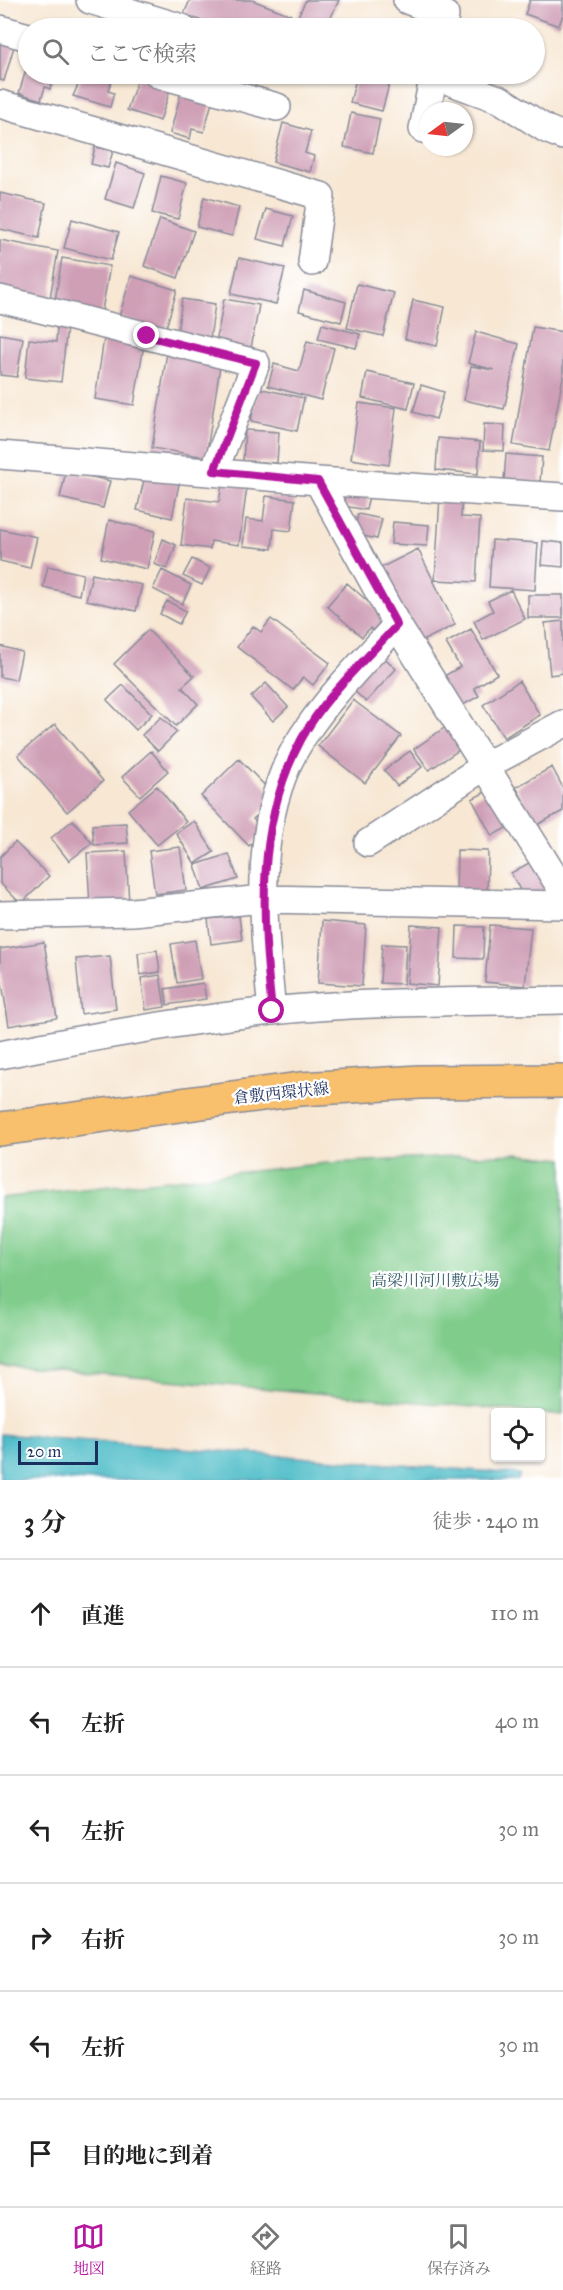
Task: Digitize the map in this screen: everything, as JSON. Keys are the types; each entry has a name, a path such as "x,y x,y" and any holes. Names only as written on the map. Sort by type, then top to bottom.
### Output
{"main road":[{"name":"倉敷西環状線","path":"0,1129 300,1089 420,1082 563,1081"}],"street":[{"path":"90,0 149,18"},
{"path":"407,0 445,15 445,18"},
{"path":"0,29 18,34"},
{"path":"194,84 277,107"},
{"path":"428,102 432,84"},
{"path":"460,84 501,100 546,129 563,136"},
{"path":"0,104 321,196 312,262"},
{"path":"0,299 256,363 214,471"},
{"path":"0,455 318,481 563,497"},
{"path":"318,481 397,625 563,891"},
{"path":"272,1011 263,905 272,816 284,775 302,738 328,701 397,625"},
{"path":"368,843 485,766 563,724"},
{"path":"0,915 133,912 263,905 563,905"},
{"path":"0,1055 119,1031 272,1011 397,1004 563,1000"}],"green space":[{"name":"高梁川河川敷広場","path":"515,1154 563,1159 563,1415 545,1413 545,1408 491,1409 0,1365 0,1198 327,1163"}],"water":[{"path":"0,1434 520,1474 518,1480 0,1480"}],"building":[{"path":"190,0 252,0 291,15 290,18 194,18 184,14"},
{"path":"306,0 339,0 331,18 297,18"},
{"path":"530,0 563,0 563,14 559,26 545,21 545,18 525,14"},
{"path":"0,39 15,43 4,81 0,80"},
{"path":"22,84 52,84 50,89 45,87 41,100 19,93"},
{"path":"78,84 110,84 108,91 114,93 110,107 73,96"},
{"path":"136,84 154,84 170,90 160,121 127,110"},
{"path":"355,84 389,84 382,111 350,103"},
{"path":"181,93 212,102 204,132 192,129 190,139 170,133"},
{"path":"351,113 380,119 373,153 344,147"},
{"path":"283,123 311,131 305,153 314,156 310,172 273,162"},
{"path":"95,147 113,151 108,168 91,164"},
{"path":"116,163 145,173 134,208 105,199"},
{"path":"161,176 187,183 178,219 152,213"},
{"path":"0,193 46,203 39,238 0,229"},
{"path":"204,197 239,207 232,236 197,227"},
{"path":"266,209 293,216 285,246 257,239"},
{"path":"72,219 119,232 111,260 64,248"},
{"path":"160,219 194,231 178,278 144,266"},
{"path":"0,240 58,251 50,298 0,289"},
{"path":"62,258 110,266 101,316 54,307"},
{"path":"239,258 285,268 276,304 231,294"},
{"path":"131,276 177,290 165,331 119,317"},
{"path":"357,284 394,293 383,336 347,328"},
{"path":"304,290 346,302 341,322 299,311"},
{"path":"182,299 215,304 210,339 177,334"},
{"path":"224,299 259,305 250,354 215,348"},
{"path":"413,300 445,307 437,346 405,339"},
{"path":"322,324 360,334 356,348 318,339"},
{"path":"57,326 67,327 61,382 25,378 29,339 56,342"},
{"path":"533,327 563,332 563,377 549,451 513,445"},
{"path":"476,332 519,344 504,409 464,400 471,366 494,370 468,363"},
{"path":"0,334 23,338 17,377 0,375"},
{"path":"104,338 144,344 134,405 95,399"},
{"path":"307,341 334,348 321,400 268,386 274,364 299,371"},
{"path":"167,352 221,360 206,457 152,448"},
{"path":"367,372 414,383 408,409 362,398"},
{"path":"421,385 444,392 436,419 413,412"},
{"path":"258,388 304,398 297,431 251,421"},
{"path":"359,403 396,408 389,465 351,459"},
{"path":"484,424 505,425 504,451 483,450"},
{"path":"245,430 279,432 277,463 243,461"},
{"path":"438,438 480,442 478,474 436,470"},
{"path":"506,454 542,457 540,482 504,481"},
{"path":"66,471 110,481 103,508 60,498"},
{"path":"145,476 179,484 172,518 137,510"},
{"path":"222,483 247,487 239,545 211,541 210,549 181,545 187,498 219,502"},
{"path":"341,486 370,491 366,510 338,505"},
{"path":"266,496 295,500 291,531 274,529 272,549 243,546 246,519 263,521"},
{"path":"440,496 462,497 461,517 480,518 476,582 435,580"},
{"path":"358,514 382,519 377,539 354,534"},
{"path":"109,520 155,531 147,569 101,558"},
{"path":"393,522 429,525 427,546 391,544"},
{"path":"0,529 37,537 30,568 0,561"},
{"path":"163,539 176,545 167,569 154,564"},
{"path":"492,540 538,543 535,590 489,587"},
{"path":"543,541 563,543 563,567 541,565"},
{"path":"418,549 455,625 418,643 380,568"},
{"path":"192,559 210,568 202,585 183,576"},
{"path":"48,566 83,574 79,595 43,587"},
{"path":"162,570 191,585 182,604 153,589"},
{"path":"92,574 142,585 136,611 86,600"},
{"path":"347,583 390,621 378,635 370,628 362,637 327,606"},
{"path":"511,590 525,619 483,640 474,621 493,611 488,601"},
{"path":"528,595 563,595 563,618 528,618"},
{"path":"167,601 186,611 179,624 160,614"},
{"path":"271,619 330,663 313,685 303,677 293,690 237,647 253,626 261,632"},
{"path":"563,621 563,673 550,675 545,623"},
{"path":"471,629 497,674 474,688 479,696 456,709 439,679 460,667 446,643"},
{"path":"148,630 194,676 182,687 198,704 176,726 114,664"},
{"path":"0,646 22,652 16,680 0,677"},
{"path":"380,653 396,669 366,702 349,686"},
{"path":"519,681 540,715 504,738 483,705"},
{"path":"266,683 288,707 273,721 251,697"},
{"path":"123,685 152,714 136,730 107,700"},
{"path":"353,700 401,736 365,783 318,746"},
{"path":"161,717 177,732 158,751 142,735"},
{"path":"55,724 103,781 67,812 18,755"},
{"path":"450,724 465,746 429,770 414,749"},
{"path":"151,751 168,771 140,796 122,777"},
{"path":"410,751 422,767 397,786 384,770"},
{"path":"239,759 276,797 253,819 265,831 249,846 201,796"},
{"path":"552,767 563,788 563,811 537,825 516,787"},
{"path":"157,786 186,822 157,845 128,810"},
{"path":"493,788 513,824 492,836 472,799"},
{"path":"73,820 92,843 69,861 51,838"},
{"path":"194,821 214,852 195,864 176,833"},
{"path":"126,823 128,843 94,845 92,825"},
{"path":"15,842 49,876 21,904 0,883 0,857"},
{"path":"180,847 186,890 155,894 149,851"},
{"path":"457,850 488,851 487,898 456,897"},
{"path":"126,851 129,904 90,906 87,853"},
{"path":"229,854 238,879 203,890 195,865"},
{"path":"536,859 552,890 527,903 511,873"},
{"path":"239,916 242,940 211,944 208,919"},
{"path":"322,921 366,925 362,986 318,983"},
{"path":"411,925 442,927 438,986 407,983"},
{"path":"490,925 531,928 525,986 485,982"},
{"path":"457,926 484,927 483,959 456,958"},
{"path":"195,940 201,979 177,983 171,944"},
{"path":"44,942 57,1018 9,1026 0,971 0,949"},
{"path":"382,944 406,945 404,984 380,983"},
{"path":"157,950 160,972 140,975 138,953"},
{"path":"110,956 116,1009 81,1014 76,959"},
{"path":"160,975 165,1007 146,1010 141,978"},
{"path":"203,983 206,999 167,1005 165,989"}],"route":[{"path":"147,336 256,363 214,471 318,481 397,625 328,701 302,738 284,775 266,847 263,899 272,1011"}]}
